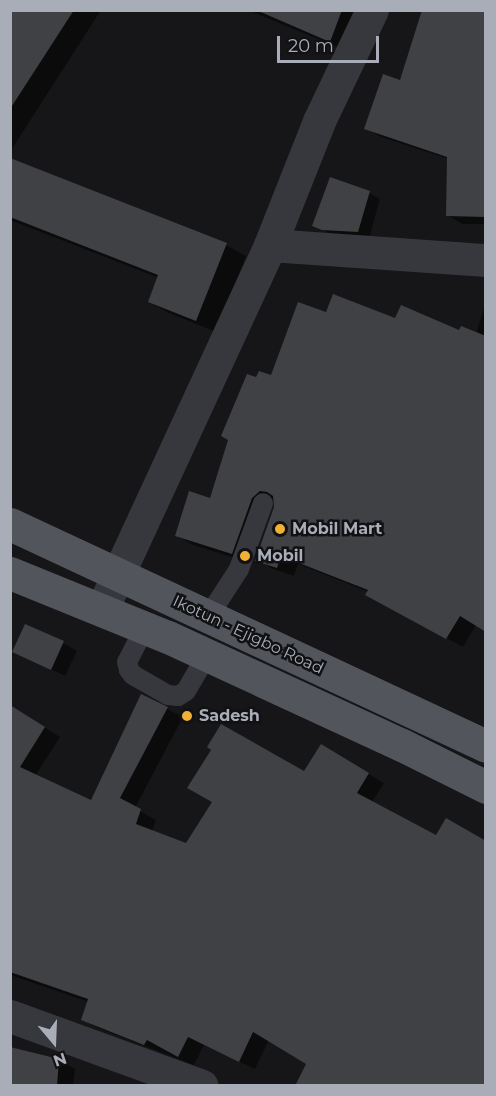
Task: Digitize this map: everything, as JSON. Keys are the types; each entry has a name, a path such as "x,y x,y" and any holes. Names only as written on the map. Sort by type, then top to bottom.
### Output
{"main road":[{"name":"Ikotun - Ejigbo Road","path":"10,524 120,573 208,617 486,746"},
{"path":"10,573 102,609 207,655 402,745 486,787"}],"street":[{"path":"102,609 270,245 319,120 372,10"},
{"path":"270,245 486,260"},
{"path":"10,1016 202,1086"}],"lane":[{"path":"208,617 239,569 263,503"},
{"path":"144,627 127,662 129,670 133,675 168,695 178,696 186,692 207,655"}],"building":[{"path":"10,10 74,10 10,109"},
{"path":"256,10 342,10 330,42"},
{"path":"422,10 486,10 486,217 446,216 447,157 364,129 383,74 400,80"},
{"path":"10,158 227,243 196,321 148,302 158,275 10,217"},
{"path":"330,177 370,191 358,232 322,230 312,226"},
{"path":"333,294 395,318 401,305 459,330 461,326 486,336 486,632 460,616 446,639 365,595 368,590 281,556 277,568 255,561 274,507 273,496 267,492 260,491 252,498 232,554 175,536 189,491 210,498 228,440 221,436 247,374 256,377 259,371 271,375 298,302 326,312"},
{"path":"25,624 64,641 51,670 12,652"},
{"path":"141,694 168,707 120,798 141,809 136,824 186,843 212,802 187,788 211,750 207,747 221,724 304,771 321,744 369,773 357,793 436,835 446,818 486,841 486,1086 295,1086 306,1064 253,1032 239,1062 188,1037 178,1057 147,1040 144,1045 81,1020 88,999 10,972 10,705 45,727 20,767 91,800"},
{"path":"10,1047 59,1059 57,1086 10,1086"}],"place":[{"name":"Mobil Mart","path":"280,529"},
{"name":"Mobil","path":"245,556"},
{"name":"Sadesh","path":"187,716"}]}
